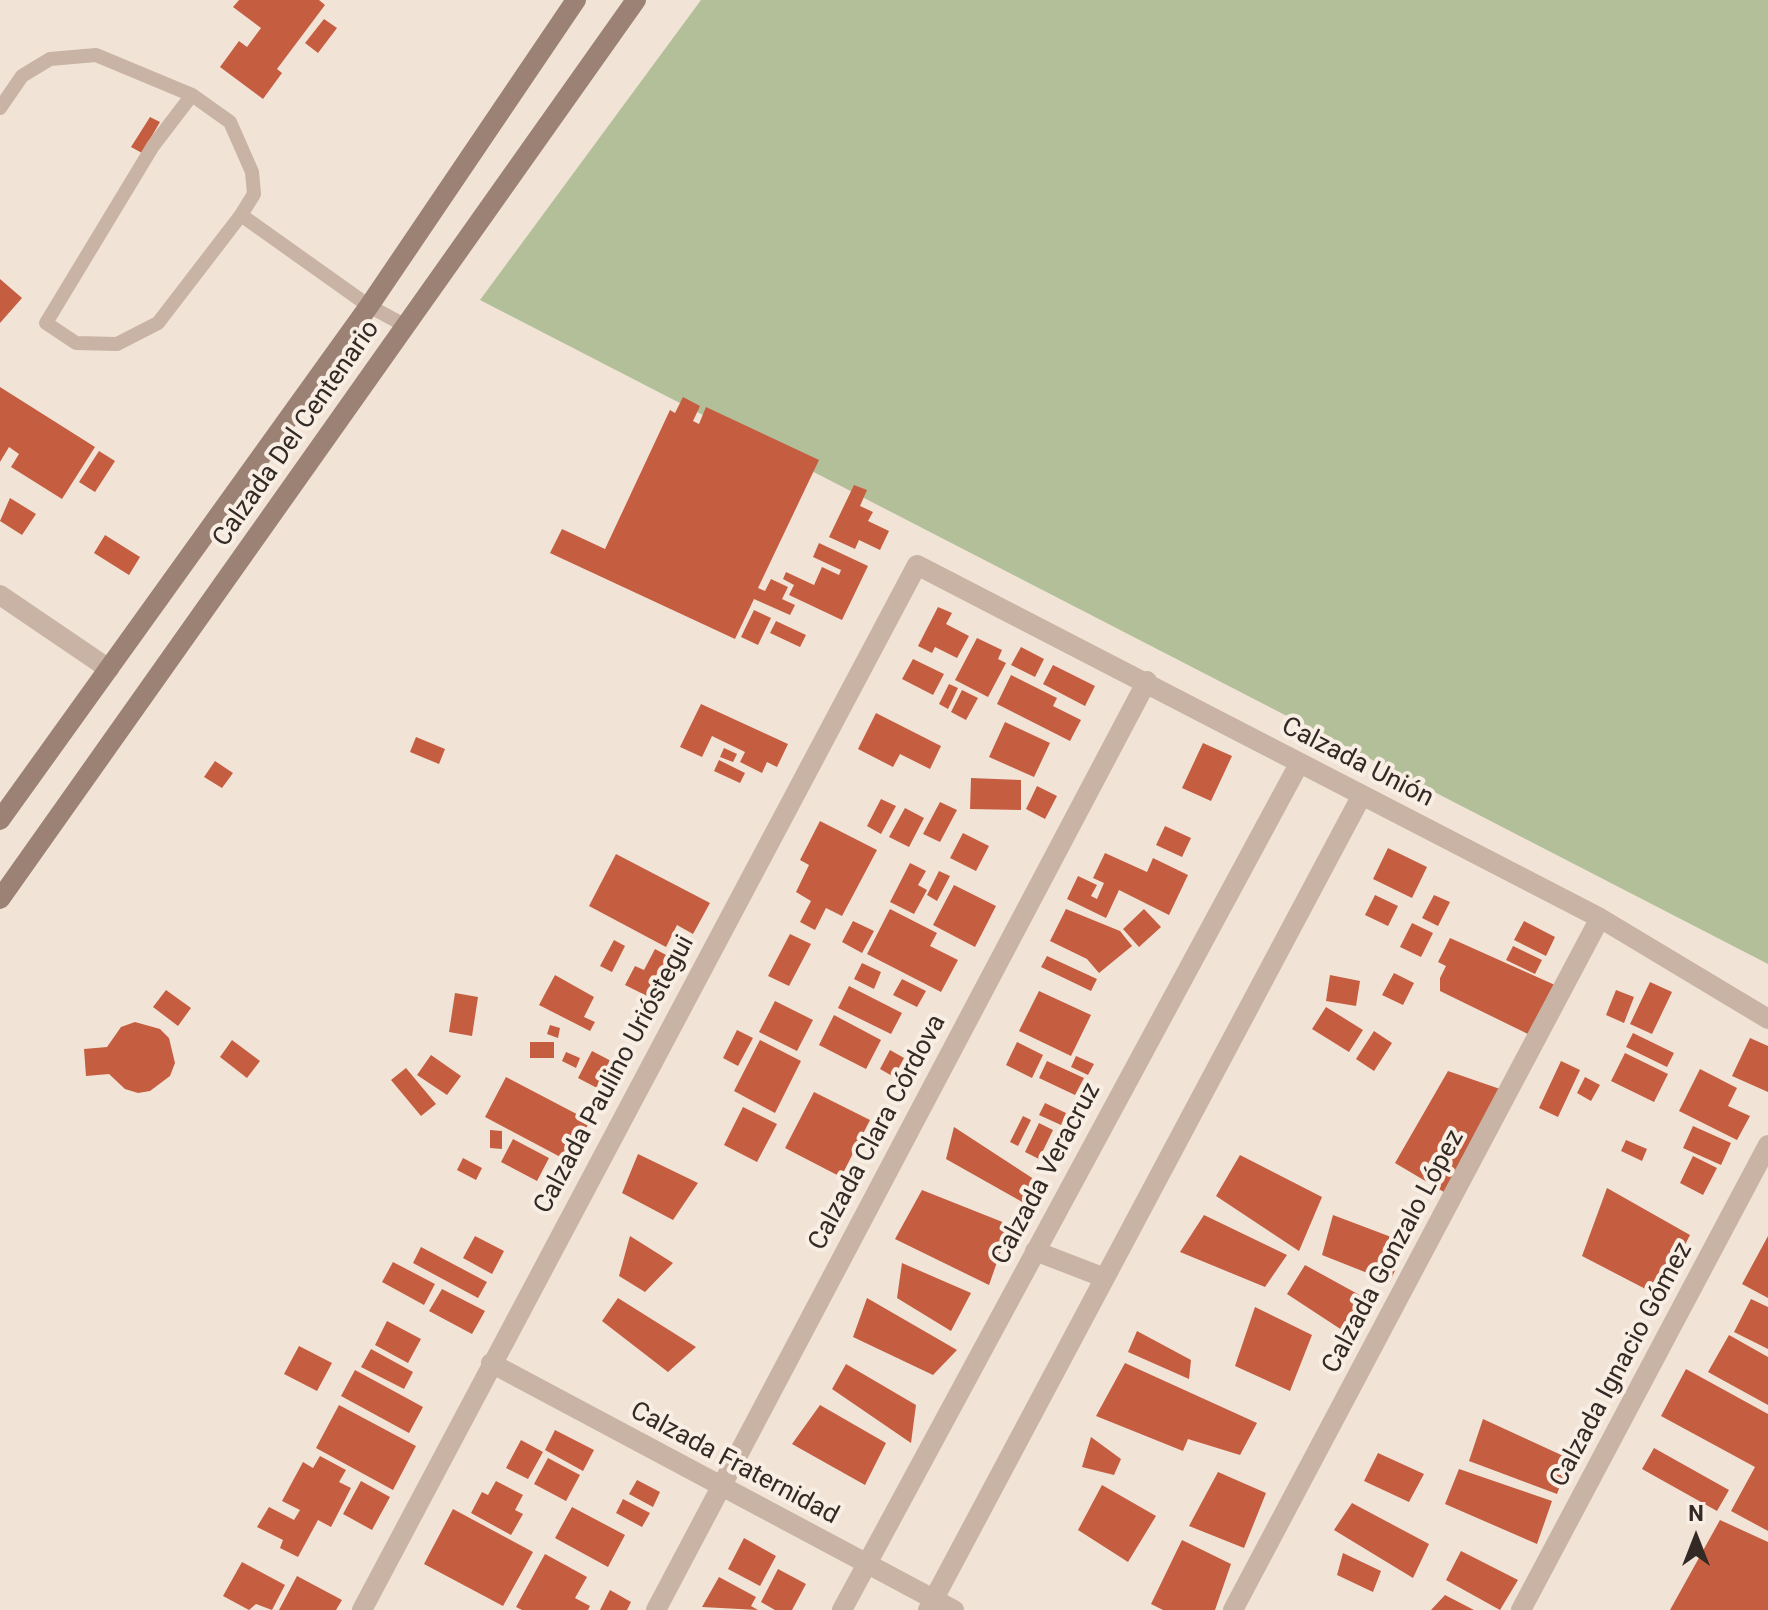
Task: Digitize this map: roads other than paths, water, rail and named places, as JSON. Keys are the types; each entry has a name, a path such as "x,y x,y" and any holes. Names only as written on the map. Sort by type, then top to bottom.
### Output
{"main road":[{"name":"Calzada Del Centenario","path":"0,820 369,306 576,0"},
{"name":"Calzada Del Centenario","path":"0,899 636,0"}],"street":[{"name":"Calzada Unión","path":"917,565 1147,681 1299,764 1600,918 1768,1019"},
{"name":"Calzada Paulino Urióstegui","path":"362,1610 917,565"},
{"path":"0,595 109,669"},
{"name":"Calzada Clara Córdova","path":"656,1610 1147,681"},
{"name":"Calzada Veracruz","path":"842,1610 1299,764"},
{"path":"931,1605 1362,795"},
{"name":"Calzada Gonzalo López","path":"1233,1610 1600,918"},
{"name":"Calzada Ignacio Gómez","path":"1521,1610 1768,1145"},
{"path":"1035,1251 1105,1278"},
{"name":"Calzada Fraternidad","path":"491,1363 866,1564 931,1605 954,1610"}],"lane":[{"path":"0,108 22,76 50,59 96,55 192,95 230,122 252,172 254,194 158,323 117,344 76,343 46,323 153,146 192,95"},
{"path":"241,215 369,306 406,326"}]}
